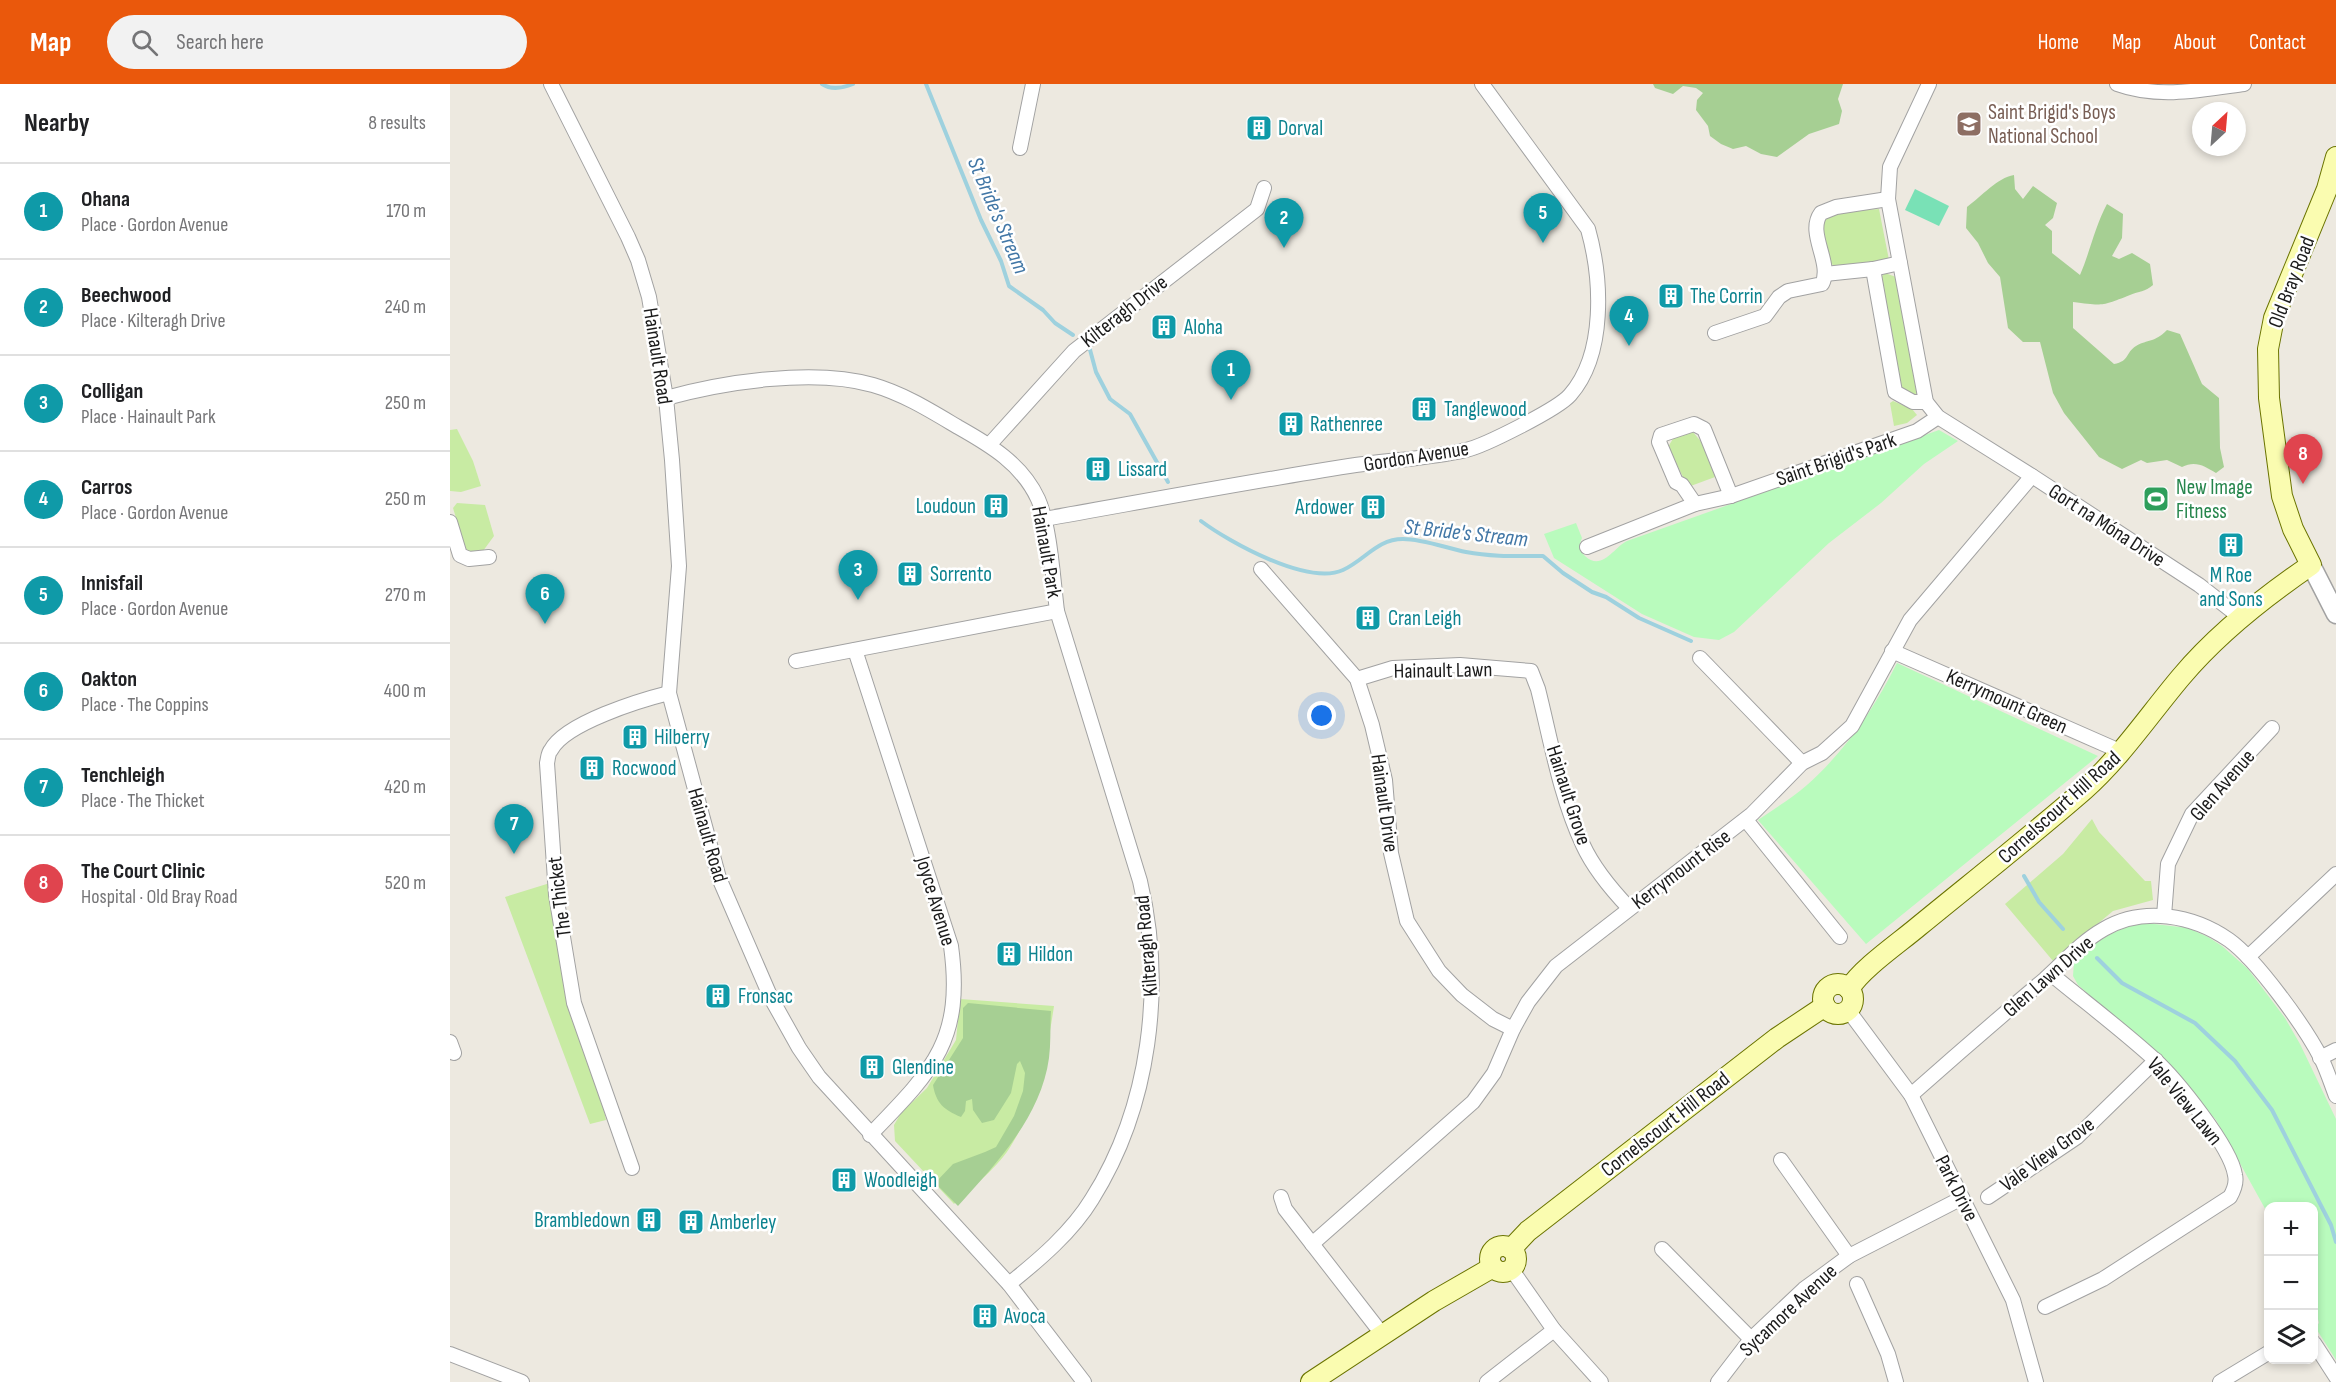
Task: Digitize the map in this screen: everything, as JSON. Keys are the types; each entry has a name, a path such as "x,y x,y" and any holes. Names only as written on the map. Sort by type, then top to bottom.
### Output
{"main road":[{"name":"Old Bray Road","path":"2311,565 2293,530 2282,496 2269,398 2268,349 2274,318 2327,189 2336,157"},
{"name":"Cornelscourt Hill Road","path":"1502,1268 1516,1259 1511,1249 1528,1231 1777,1038 1825,1006 1824,997 1828,989 1836,985 1849,989 1853,982 1886,954 2086,789 2122,752 2181,677 2208,647 2270,594 2311,565"},
{"path":"1825,1006 1836,1014 1848,1010 1853,998 1849,989"},
{"path":"1318,1380 1382,1334 1502,1268"}],"street":[{"name":"Hainault Road","path":"552,84 638,260 649,297 666,398 679,566 669,693 719,878 754,961 799,1048 819,1077 1009,1284 1084,1382"},
{"path":"1020,148 1033,84"},
{"name":"Gordon Avenue","path":"1044,519 1347,467 1467,450 1530,420 1570,396 1588,362 1598,328 1593,246 1588,230 1579,215 1482,84"},
{"path":"1929,84 1890,167 1888,199 1926,402 1938,417"},
{"path":"2117,84 2157,93 2199,91 2244,84"},
{"name":"Kilteragh Drive","path":"990,444 1074,351 1257,208 1264,188"},
{"path":"1715,333 1765,316 1779,297 1788,291 1820,285 1824,277 1816,225 1821,213 1836,207 1888,199"},
{"path":"1824,277 1873,270 1900,263"},
{"name":"Saint Brigid's Park","path":"1873,270 1895,392 1913,402 1926,402"},
{"name":"Hainault Park","path":"666,398 709,386 774,379 855,381 886,389 911,400 990,444 1023,475 1037,497 1044,519 1058,611 796,661"},
{"name":"Saint Brigid's Park","path":"1587,547 1695,504 1731,496 1917,431 1938,417"},
{"name":"Gort na Móna Drive","path":"1938,417 2199,585 2241,618"},
{"path":"1695,504 1682,485 1676,482 1659,442 1661,435 1694,424 1704,429 1731,496"},
{"name":"Kerrymount Rise","path":"1311,1244 1473,1102 1494,1073 1513,1029 1537,987 1556,966 1746,820 1802,763 1822,753 1851,726 1910,620 2032,476"},
{"path":"450,522 460,555 469,559 489,557"},
{"name":"Old Bray Road","path":"2311,565 2336,614"},
{"name":"Hainault Drive","path":"1261,569 1357,679 1372,725 1385,780 1391,853 1407,921 1439,971 1462,995 1493,1019 1513,1029"},
{"name":"Kilteragh Road","path":"1009,1284 1072,1226 1092,1200 1103,1180 1121,1141 1134,1101 1152,1002 1149,938 1140,881 1058,611"},
{"name":"Joyce Avenue","path":"855,650 947,935 954,973 949,1026 943,1045 923,1079 870,1135"},
{"name":"Kerrymount Green","path":"1892,651 2122,752"},
{"path":"1700,658 1802,763"},
{"name":"Hainault Lawn","path":"1357,679 1393,668 1449,665 1531,671"},
{"name":"Hainault Grove","path":"1531,671 1538,689 1568,805 1583,845 1605,882 1629,908"},
{"name":"The Thicket","path":"632,1168 574,1003 556,895 547,763 550,750 558,740 616,709 669,693"},
{"name":"Glen Avenue","path":"2164,916 2168,864 2192,814 2272,728"},
{"path":"1746,820 1840,937"},
{"path":"2248,957 2336,874"},
{"name":"Glen Lawn Drive","path":"1911,1095 2051,974 2081,945 2104,928 2136,916 2164,916 2209,929 2229,940 2248,957 2290,1010 2320,1058 2336,1096"},
{"name":"Vale View Lawn","path":"2045,1307 2103,1279 2229,1197 2235,1188 2235,1176 2230,1161 2212,1128 2156,1060 2051,974"},
{"name":"Park Drive","path":"1848,1010 1911,1095 2013,1300 2036,1382"},
{"path":"2320,1058 2336,1050"},
{"name":"Vale View Grove","path":"1988,1197 2078,1137 2156,1060"},
{"path":"1781,1160 1849,1256"},
{"path":"1281,1197 1285,1209 1382,1334"},
{"name":"Sycamore Avenue","path":"1718,1382 1751,1339 1804,1289 1849,1256 1962,1198"},
{"path":"1662,1249 1751,1339"},
{"path":"1502,1268 1601,1382"},
{"path":"1857,1284 1888,1354 1896,1382"},
{"path":"1486,1382 1554,1330"},
{"path":"2318,1350 2336,1377"},
{"path":"450,1354 522,1382"},
{"path":"2220,1382 2264,1355"}],"green space":[{"path":"1653,84 1843,84 1838,99 1842,111 1839,124 1809,134 1777,157 1761,154 1746,146 1733,149 1710,136 1708,126 1696,110 1697,100 1703,93 1696,88 1683,86 1673,94 1655,88"},
{"path":"2014,175 2015,189 2023,199 2033,186 2057,203 2053,218 2045,225 2052,231 2052,253 2080,275 2107,204 2123,214 2122,238 2112,256 2119,259 2132,253 2150,264 2153,285 2108,303 2073,302 2073,328 2114,364 2123,361 2136,346 2155,339 2167,330 2180,334 2202,384 2219,398 2220,448 2224,467 2216,473 2200,465 2191,464 2182,467 2167,460 2147,463 2141,460 2122,469 2099,457 2064,413 2053,393 2040,342 2023,342 2008,328 2000,277 1988,263 1978,243 1966,228 1967,207 1996,184"},
{"path":"1915,189 1949,206 1939,226 1905,210"},
{"path":"1879,209 1889,260 1850,268 1832,264 1827,259 1822,244 1824,221 1833,214"},
{"path":"1885,273 1896,277 1918,396 1913,398 1902,391 1896,382 1878,280"},
{"path":"1893,401 1912,409 1917,415 1907,423 1894,426 1890,403"},
{"path":"457,429 473,461 481,486 461,492 450,491 450,430"},
{"path":"1939,430 1958,441 1924,464 1881,503 1829,543 1734,632 1719,640 1694,637 1642,614 1554,558 1544,534 1576,523 1582,538 1580,547 1583,554 1591,560 1602,560 1627,541"},
{"path":"1692,431 1704,445 1715,477 1688,487 1668,447 1674,437"},
{"path":"457,503 485,505 494,536 483,551 469,552 465,548 453,508"},
{"path":"1897,663 2098,756 1866,944 1758,820 1801,790 1834,758 1869,713"},
{"path":"2092,819 2099,832 2145,881 2151,881 2153,900 2113,911 2053,961 2005,904 2063,854"},
{"path":"550,883 557,942 566,986 599,1090 606,1120 590,1124 505,897"},
{"path":"2146,923 2188,928 2222,946 2248,969 2285,1018 2336,1119 2336,1360 2318,1332 2318,1202 2264,1202 2264,1207 2216,1120 2157,1054 2078,985 2073,976 2074,962 2098,941 2135,925"},
{"path":"960,999 1054,1006 1040,1077 1021,1128 1000,1161 954,1204 895,1141 894,1125 901,1113 927,1088 956,1040"},
{"path":"968,1003 1051,1011 1050,1046 1044,1080 1027,1120 1001,1156 958,1206 935,1183 953,1164 996,1147 1014,1116 1023,1091 1025,1073 1020,1061 1017,1064 1011,1093 994,1120 982,1123 973,1110 972,1099 966,1101 965,1111 961,1117 942,1105 936,1097 933,1085 963,1038 963,1008"}],"waterway":[{"name":"St Bride's Stream","path":"822,84 837,88 853,84"},
{"name":"St Bride's Stream","path":"926,84 981,220 1001,261 1009,286 1073,335"},
{"name":"St Bride's Stream","path":"1089,346 1096,372 1110,399 1130,414 1168,482"},
{"name":"St Bride's Stream","path":"1201,521 1249,550 1290,567 1310,572 1328,573 1343,570 1378,546 1403,539 1476,554 1543,556 1563,573 1592,592 1606,597 1639,618 1691,641"},
{"name":"St Bride's Stream","path":"2024,876 2039,902 2063,929"},
{"name":"St Bride's Stream","path":"2097,958 2122,983 2195,1023 2235,1061 2272,1110 2331,1225 2336,1242"}],"place":[{"name":"Saint Brigid's Boys National School","path":"1969,124"},
{"name":"Dorval","path":"1259,128"},
{"name":"Innisfail","path":"1543,243"},
{"name":"Beechwood","path":"1284,248"},
{"name":"The Corrin","path":"1671,296"},
{"name":"Aloha","path":"1164,327"},
{"name":"Carros","path":"1629,346"},
{"name":"Ohana","path":"1231,400"},
{"name":"Tanglewood","path":"1424,409"},
{"name":"Rathenree","path":"1291,424"},
{"name":"Lissard","path":"1098,469"},
{"name":"The Court Clinic","path":"2303,484"},
{"name":"New Image Fitness","path":"2156,499"},
{"name":"Loudoun","path":"996,506"},
{"name":"Ardower","path":"1373,507"},
{"name":"M Roe and Sons","path":"2231,545"},
{"name":"Sorrento","path":"910,574"},
{"name":"Colligan","path":"858,600"},
{"name":"Cran Leigh","path":"1368,618"},
{"name":"Oakton","path":"545,624"},
{"name":"Hilberry","path":"635,737"},
{"name":"Rocwood","path":"592,768"},
{"name":"Tenchleigh","path":"514,854"},
{"name":"Hildon","path":"1009,954"},
{"name":"Fronsac","path":"718,996"},
{"name":"Glendine","path":"872,1067"},
{"name":"Woodleigh","path":"844,1180"},
{"name":"Brambledown","path":"649,1220"},
{"name":"Amberley","path":"691,1222"},
{"name":"Avoca","path":"985,1316"}]}
